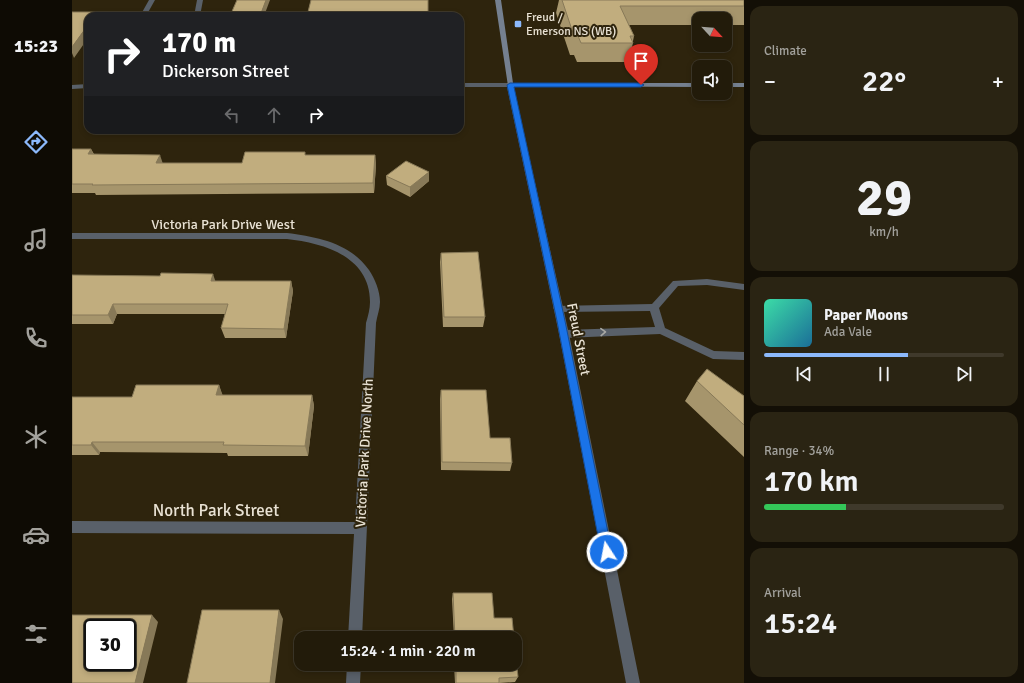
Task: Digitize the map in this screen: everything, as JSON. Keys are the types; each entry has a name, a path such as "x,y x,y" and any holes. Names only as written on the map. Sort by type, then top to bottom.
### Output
{"street":[{"path":"144,12 152,0"},
{"path":"198,12 200,0"},
{"name":"Freud Street","path":"498,0 510,85 564,334 633,683"},
{"path":"464,85 692,85"},
{"path":"732,85 744,85"},
{"path":"72,87 84,86"},
{"name":"Victoria Park Drive West","path":"72,236 287,236 312,238 339,248 350,255 364,270"},
{"name":"Victoria Park Drive North","path":"355,631 371,323 375,305 372,285 364,270"},
{"path":"558,308 654,307 676,283 707,282 744,287"},
{"path":"654,307 661,330"},
{"path":"564,334 661,330 713,355 744,356"},
{"name":"North Park Street","path":"72,526 360,528"},
{"path":"352,683 353,671"}],"building":[{"path":"237,0 266,0 262,12 232,12"},
{"path":"311,0 428,0 428,12 308,12"},
{"path":"562,0 744,0 744,6 620,6 634,36 630,36 633,43 581,43 578,36 574,36"},
{"path":"72,12 84,12 84,30 72,47"},
{"path":"72,149 91,149 88,154 160,155 156,163 242,163 245,152 305,152 305,155 375,155 373,183 92,185 93,184 72,184"},
{"path":"406,161 429,172 410,187 386,176"},
{"path":"478,252 485,317 444,317 441,253"},
{"path":"161,273 213,274 211,281 291,281 284,329 221,328 228,304 113,304 108,315 72,315 72,275 160,276"},
{"path":"707,369 744,396 744,425 697,381"},
{"path":"136,385 219,385 216,395 312,395 305,446 223,445 224,442 92,442 91,445 72,445 72,397 132,397"},
{"path":"441,390 486,390 490,438 510,438 512,463 442,462"},
{"path":"453,593 492,593 494,618 512,618 513,631 455,631"},
{"path":"202,610 279,610 270,683 187,683"},
{"path":"72,615 152,615 135,683 72,683"},
{"path":"456,671 517,671 518,677 499,678 499,683 456,683"}],"place":[{"name":"Freud / Emerson NS (WB)","path":"518,24"}],"route":[{"path":"607,552 561,321 510,85 641,85"}]}
